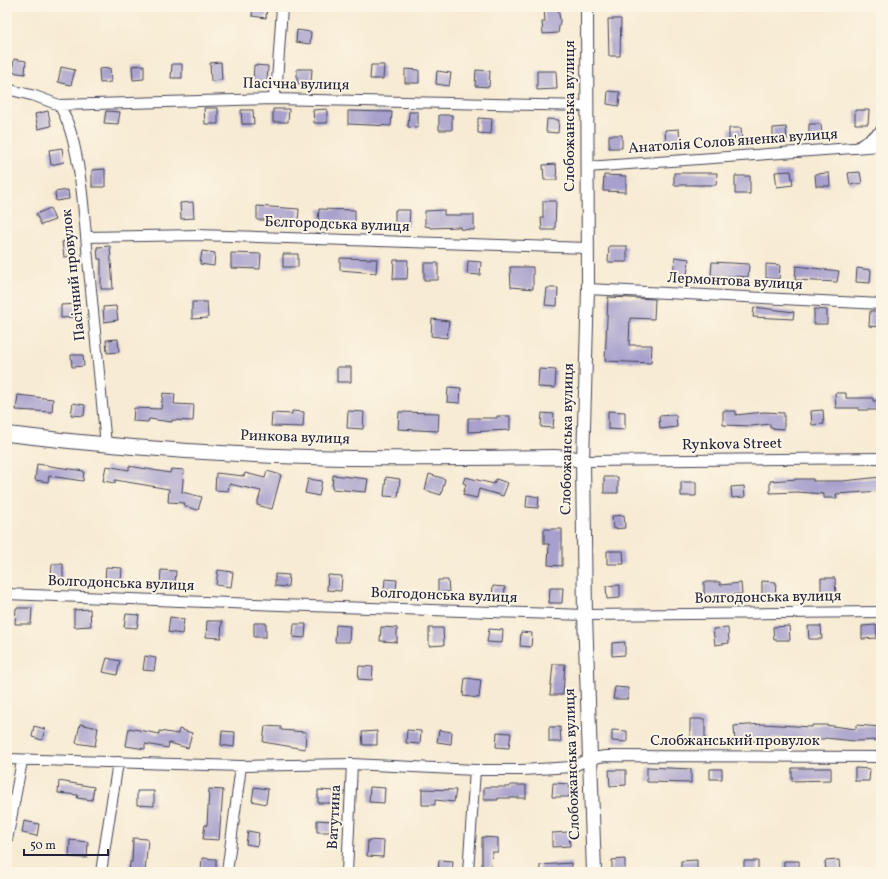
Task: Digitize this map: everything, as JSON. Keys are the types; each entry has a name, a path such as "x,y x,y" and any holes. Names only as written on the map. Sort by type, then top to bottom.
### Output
{"main road":[{"name":"Ринкова вулиця","path":"7,434 106,446 256,455 419,458 554,457 572,458 583,461"},
{"name":"Слобожанська вулиця","path":"583,461 585,615 594,872"}],"street":[{"path":"273,99 277,82 282,7"},
{"name":"Слобожанська вулиця","path":"583,461 588,289 587,7"},
{"name":"Пасічна вулиця","path":"7,89 35,96 59,105 273,99 587,106"},
{"name":"Пасічний провулок","path":"59,105 66,117 70,129 77,164 86,238 106,446"},
{"path":"856,148 881,131"},
{"name":"Анатолія Солов'яненка вулиця","path":"587,167 881,146"},
{"name":"Бєлгородська вулиця","path":"86,238 198,235 588,248"},
{"name":"Лермонтова вулиця","path":"588,289 881,304"},
{"name":"Rynkova Street","path":"583,461 881,458"},
{"name":"Волгодонська вулиця","path":"7,594 279,606 585,615 881,612"},
{"name":"Слобжанський провулок","path":"7,759 22,761 241,766 352,764 475,770 522,770 572,767 589,759 605,756 881,757"},
{"path":"7,840 22,761"},
{"path":"101,872 118,762"},
{"name":"Ватутина","path":"347,872 352,764"},
{"path":"227,872 241,766"},
{"path":"468,872 475,770"}],"building":[{"path":"253,7 267,7 266,18 252,16"},
{"path":"544,7 558,7 560,21 558,33 543,34 542,22 545,22"},
{"path":"608,19 621,19 620,56 609,56"},
{"path":"297,30 311,32 310,44 296,42"},
{"path":"14,59 26,61 25,74 12,72"},
{"path":"221,62 222,80 211,81 210,63"},
{"path":"172,64 182,64 182,78 171,78"},
{"path":"144,65 144,79 133,80 132,66"},
{"path":"254,65 268,66 267,83 253,82"},
{"path":"371,65 384,65 383,79 370,79"},
{"path":"61,67 75,70 71,85 58,82"},
{"path":"110,68 111,82 100,83 99,69"},
{"path":"297,69 312,69 311,83 297,83"},
{"path":"405,69 419,70 419,83 405,83"},
{"path":"476,70 490,71 489,87 475,86"},
{"path":"437,71 451,73 449,86 436,84"},
{"path":"537,71 556,71 557,89 537,90"},
{"path":"608,91 620,92 619,106 607,104"},
{"path":"204,108 218,108 218,124 205,124"},
{"path":"273,109 289,109 288,122 273,122"},
{"path":"327,109 327,123 314,123 313,110"},
{"path":"241,110 253,110 254,124 242,124"},
{"path":"855,110 869,110 868,124 855,124"},
{"path":"48,111 51,126 38,129 35,114"},
{"path":"106,111 120,112 118,124 104,123"},
{"path":"348,111 392,112 391,126 348,124"},
{"path":"409,112 418,112 418,128 408,127"},
{"path":"439,115 452,115 452,130 439,130"},
{"path":"478,118 492,119 491,134 478,133"},
{"path":"547,119 559,120 558,133 546,132"},
{"path":"809,124 821,124 822,136 809,137"},
{"path":"786,127 787,140 773,140 773,128"},
{"path":"729,128 741,128 742,141 729,141"},
{"path":"679,129 680,145 666,145 665,130"},
{"path":"609,135 622,135 622,148 609,148"},
{"path":"62,148 64,162 51,165 49,150"},
{"path":"556,164 557,180 544,180 543,165"},
{"path":"105,169 105,187 92,187 92,170"},
{"path":"791,171 793,185 777,187 775,172"},
{"path":"860,172 862,183 850,185 848,173"},
{"path":"674,173 717,173 716,185 674,185"},
{"path":"829,173 830,186 816,186 815,174"},
{"path":"604,175 626,176 626,192 603,191"},
{"path":"735,176 750,176 750,194 735,194"},
{"path":"68,190 69,199 56,201 55,192"},
{"path":"543,201 556,201 555,230 542,230 541,218 543,218"},
{"path":"193,202 194,218 181,219 180,203"},
{"path":"257,206 299,209 298,222 283,220 257,220"},
{"path":"50,208 55,220 41,225 36,214"},
{"path":"319,209 355,210 355,226 318,223"},
{"path":"395,210 410,210 409,226 395,225"},
{"path":"444,210 444,215 474,215 474,230 460,229 460,227 430,228 425,226 425,211"},
{"path":"73,240 75,256 64,257 62,242"},
{"path":"110,246 113,289 101,289 101,259 98,259 97,247"},
{"path":"609,246 627,246 627,262 608,262"},
{"path":"202,251 215,253 214,266 200,264"},
{"path":"231,253 261,254 260,269 231,268"},
{"path":"283,254 298,254 298,267 283,267"},
{"path":"675,257 689,259 687,276 673,274"},
{"path":"340,258 377,259 376,273 340,270"},
{"path":"394,260 408,260 407,279 393,279"},
{"path":"468,261 481,262 480,275 467,274"},
{"path":"712,262 749,264 748,277 711,275"},
{"path":"424,263 438,263 438,280 424,280"},
{"path":"766,264 780,265 779,279 766,278"},
{"path":"796,266 839,271 837,282 795,280"},
{"path":"510,267 533,267 533,289 511,287"},
{"path":"857,268 871,270 870,283 856,282"},
{"path":"547,288 558,288 557,306 545,305"},
{"path":"608,297 655,299 654,319 630,318 629,345 652,345 651,363 605,361"},
{"path":"192,302 207,302 208,318 192,319"},
{"path":"79,304 80,317 61,318 61,305"},
{"path":"116,306 118,320 104,322 103,307"},
{"path":"754,307 794,312 793,319 753,317"},
{"path":"814,309 827,310 827,324 814,324"},
{"path":"870,311 881,311 881,327 869,326"},
{"path":"432,319 449,321 447,338 431,336"},
{"path":"118,339 119,352 107,353 106,340"},
{"path":"71,355 83,355 84,366 72,367"},
{"path":"337,367 351,367 351,382 337,382"},
{"path":"539,369 556,370 555,388 538,387"},
{"path":"448,387 461,388 460,403 447,402"},
{"path":"163,393 175,394 174,404 194,405 193,421 172,420 172,422 149,419 148,422 133,421 134,408 161,409"},
{"path":"835,393 846,393 846,398 873,398 873,401 881,401 881,410 836,408"},
{"path":"18,395 53,399 52,412 16,410"},
{"path":"73,403 85,405 84,416 71,415"},
{"path":"823,410 824,424 812,425 811,411"},
{"path":"292,411 304,412 303,427 271,426 272,413 292,414"},
{"path":"348,411 364,412 363,429 347,428"},
{"path":"608,411 625,412 625,430 608,429"},
{"path":"723,411 736,411 736,415 764,412 784,413 784,429 770,428 770,424 752,426 723,425"},
{"path":"399,412 439,413 438,431 398,429"},
{"path":"542,413 554,414 553,428 541,427"},
{"path":"676,415 677,427 660,429 659,416"},
{"path":"497,416 510,416 510,430 468,432 468,418 497,418"},
{"path":"37,464 84,471 83,481 49,476 48,482 35,480"},
{"path":"106,466 129,470 129,466 170,473 171,469 184,470 182,492 202,497 198,510 184,506 185,503 168,502 169,489 115,480 115,483 103,481"},
{"path":"267,471 281,475 272,509 257,505 261,491 229,484 228,491 215,490 216,473 244,476 245,473 265,478"},
{"path":"429,474 445,479 441,495 425,490"},
{"path":"333,475 368,479 366,492 332,489"},
{"path":"386,477 400,479 398,497 384,496"},
{"path":"465,477 494,484 496,479 508,483 503,496 479,489 477,498 463,495 466,484 463,483"},
{"path":"604,477 618,477 618,493 604,493"},
{"path":"881,477 881,491 836,494 837,498 824,498 824,494 797,492 770,493 770,481 813,479 813,481 843,481"},
{"path":"308,479 322,481 319,496 305,493"},
{"path":"681,482 696,482 696,496 681,496"},
{"path":"744,486 745,497 732,498 731,487"},
{"path":"527,495 539,497 538,508 526,507"},
{"path":"624,515 625,528 613,529 612,516"},
{"path":"544,529 562,529 562,566 548,565 549,544 544,544"},
{"path":"607,551 623,551 624,564 607,564"},
{"path":"52,564 63,564 63,578 51,578"},
{"path":"106,567 122,568 121,582 105,581"},
{"path":"161,570 176,571 175,585 160,584"},
{"path":"218,570 233,572 231,587 216,585"},
{"path":"275,574 289,575 288,587 275,586"},
{"path":"328,575 342,576 341,591 327,590"},
{"path":"821,578 835,578 836,596 821,597"},
{"path":"385,579 397,580 396,592 384,591"},
{"path":"438,580 448,580 449,592 438,592"},
{"path":"762,581 776,582 775,597 762,597"},
{"path":"704,582 720,582 720,585 741,583 742,594 704,596"},
{"path":"620,585 620,598 607,599 606,586"},
{"path":"493,586 505,587 504,597 492,596"},
{"path":"550,588 563,588 562,603 549,603"},
{"path":"16,608 32,608 31,624 15,624"},
{"path":"90,609 91,626 74,627 74,610"},
{"path":"126,614 139,615 137,628 124,627"},
{"path":"170,617 184,619 182,634 168,632"},
{"path":"207,621 222,621 221,638 206,637"},
{"path":"254,623 266,623 266,637 254,637"},
{"path":"294,624 306,624 305,638 293,637"},
{"path":"336,625 350,626 349,642 335,642"},
{"path":"876,625 877,638 862,639 862,626"},
{"path":"789,626 790,640 774,640 773,627"},
{"path":"808,626 821,626 822,639 809,639"},
{"path":"381,627 397,628 397,642 380,641"},
{"path":"429,628 443,628 444,645 429,646"},
{"path":"728,628 729,643 715,645 713,629"},
{"path":"489,629 503,630 502,643 487,642"},
{"path":"521,632 532,633 531,647 520,646"},
{"path":"625,642 625,655 612,656 612,643"},
{"path":"145,656 156,658 154,671 143,670"},
{"path":"107,658 120,661 117,675 103,672"},
{"path":"553,664 565,664 563,695 550,695"},
{"path":"359,666 373,667 372,680 358,679"},
{"path":"465,678 481,680 479,698 463,696"},
{"path":"615,687 628,688 628,699 613,699"},
{"path":"690,719 705,719 705,740 690,739"},
{"path":"80,724 98,728 95,746 76,743"},
{"path":"763,724 812,727 812,725 825,725 856,729 856,725 881,727 881,740 855,741 825,738 772,738 772,743 758,742 759,741 735,742 734,726"},
{"path":"34,726 45,729 42,740 32,737"},
{"path":"265,726 281,727 281,730 306,732 305,749 263,742"},
{"path":"549,727 560,727 561,742 549,742"},
{"path":"129,728 159,734 159,731 178,734 179,729 192,733 188,748 169,743 168,748 145,744 145,749 126,746"},
{"path":"407,730 421,731 420,744 406,743"},
{"path":"439,730 452,732 451,744 437,742"},
{"path":"612,730 627,731 627,742 612,741"},
{"path":"222,731 235,732 234,747 221,745"},
{"path":"377,731 377,745 363,745 362,732"},
{"path":"497,732 511,733 509,748 496,747"},
{"path":"647,767 691,769 691,783 647,782"},
{"path":"792,768 831,768 831,780 792,781"},
{"path":"855,768 870,769 869,781 855,781"},
{"path":"710,769 722,769 722,779 710,779"},
{"path":"609,770 626,770 626,785 610,786"},
{"path":"59,781 94,787 92,800 77,798 78,795 58,793"},
{"path":"553,783 570,784 569,797 552,797"},
{"path":"510,785 526,785 526,798 498,798 498,800 484,800 484,787 510,787"},
{"path":"254,787 268,789 266,804 252,801"},
{"path":"370,787 385,788 384,803 369,802"},
{"path":"209,789 223,790 219,840 203,839 205,825 207,825"},
{"path":"422,789 456,790 454,802 435,800 435,805 422,805"},
{"path":"318,790 334,791 334,803 318,803"},
{"path":"137,791 154,791 154,806 137,805"},
{"path":"317,820 331,821 330,832 317,832"},
{"path":"24,821 39,824 37,836 22,833"},
{"path":"248,831 259,833 257,846 246,844"},
{"path":"569,832 570,846 552,847 552,833"},
{"path":"482,837 498,838 498,852 492,852 491,867 482,867"},
{"path":"133,838 148,839 145,872 129,872 130,862 132,862"},
{"path":"70,840 88,842 87,858 69,857"},
{"path":"368,840 384,841 383,857 367,856"},
{"path":"202,858 216,859 216,872 201,872"},
{"path":"625,859 625,872 612,872 612,860"},
{"path":"439,860 453,861 452,872 438,872"},
{"path":"697,860 697,872 681,872 681,861"},
{"path":"839,860 840,872 826,872 825,861"},
{"path":"744,861 758,861 758,872 744,872"},
{"path":"784,861 799,861 799,872 784,872"},
{"path":"571,863 571,872 540,872 540,865"}]}
